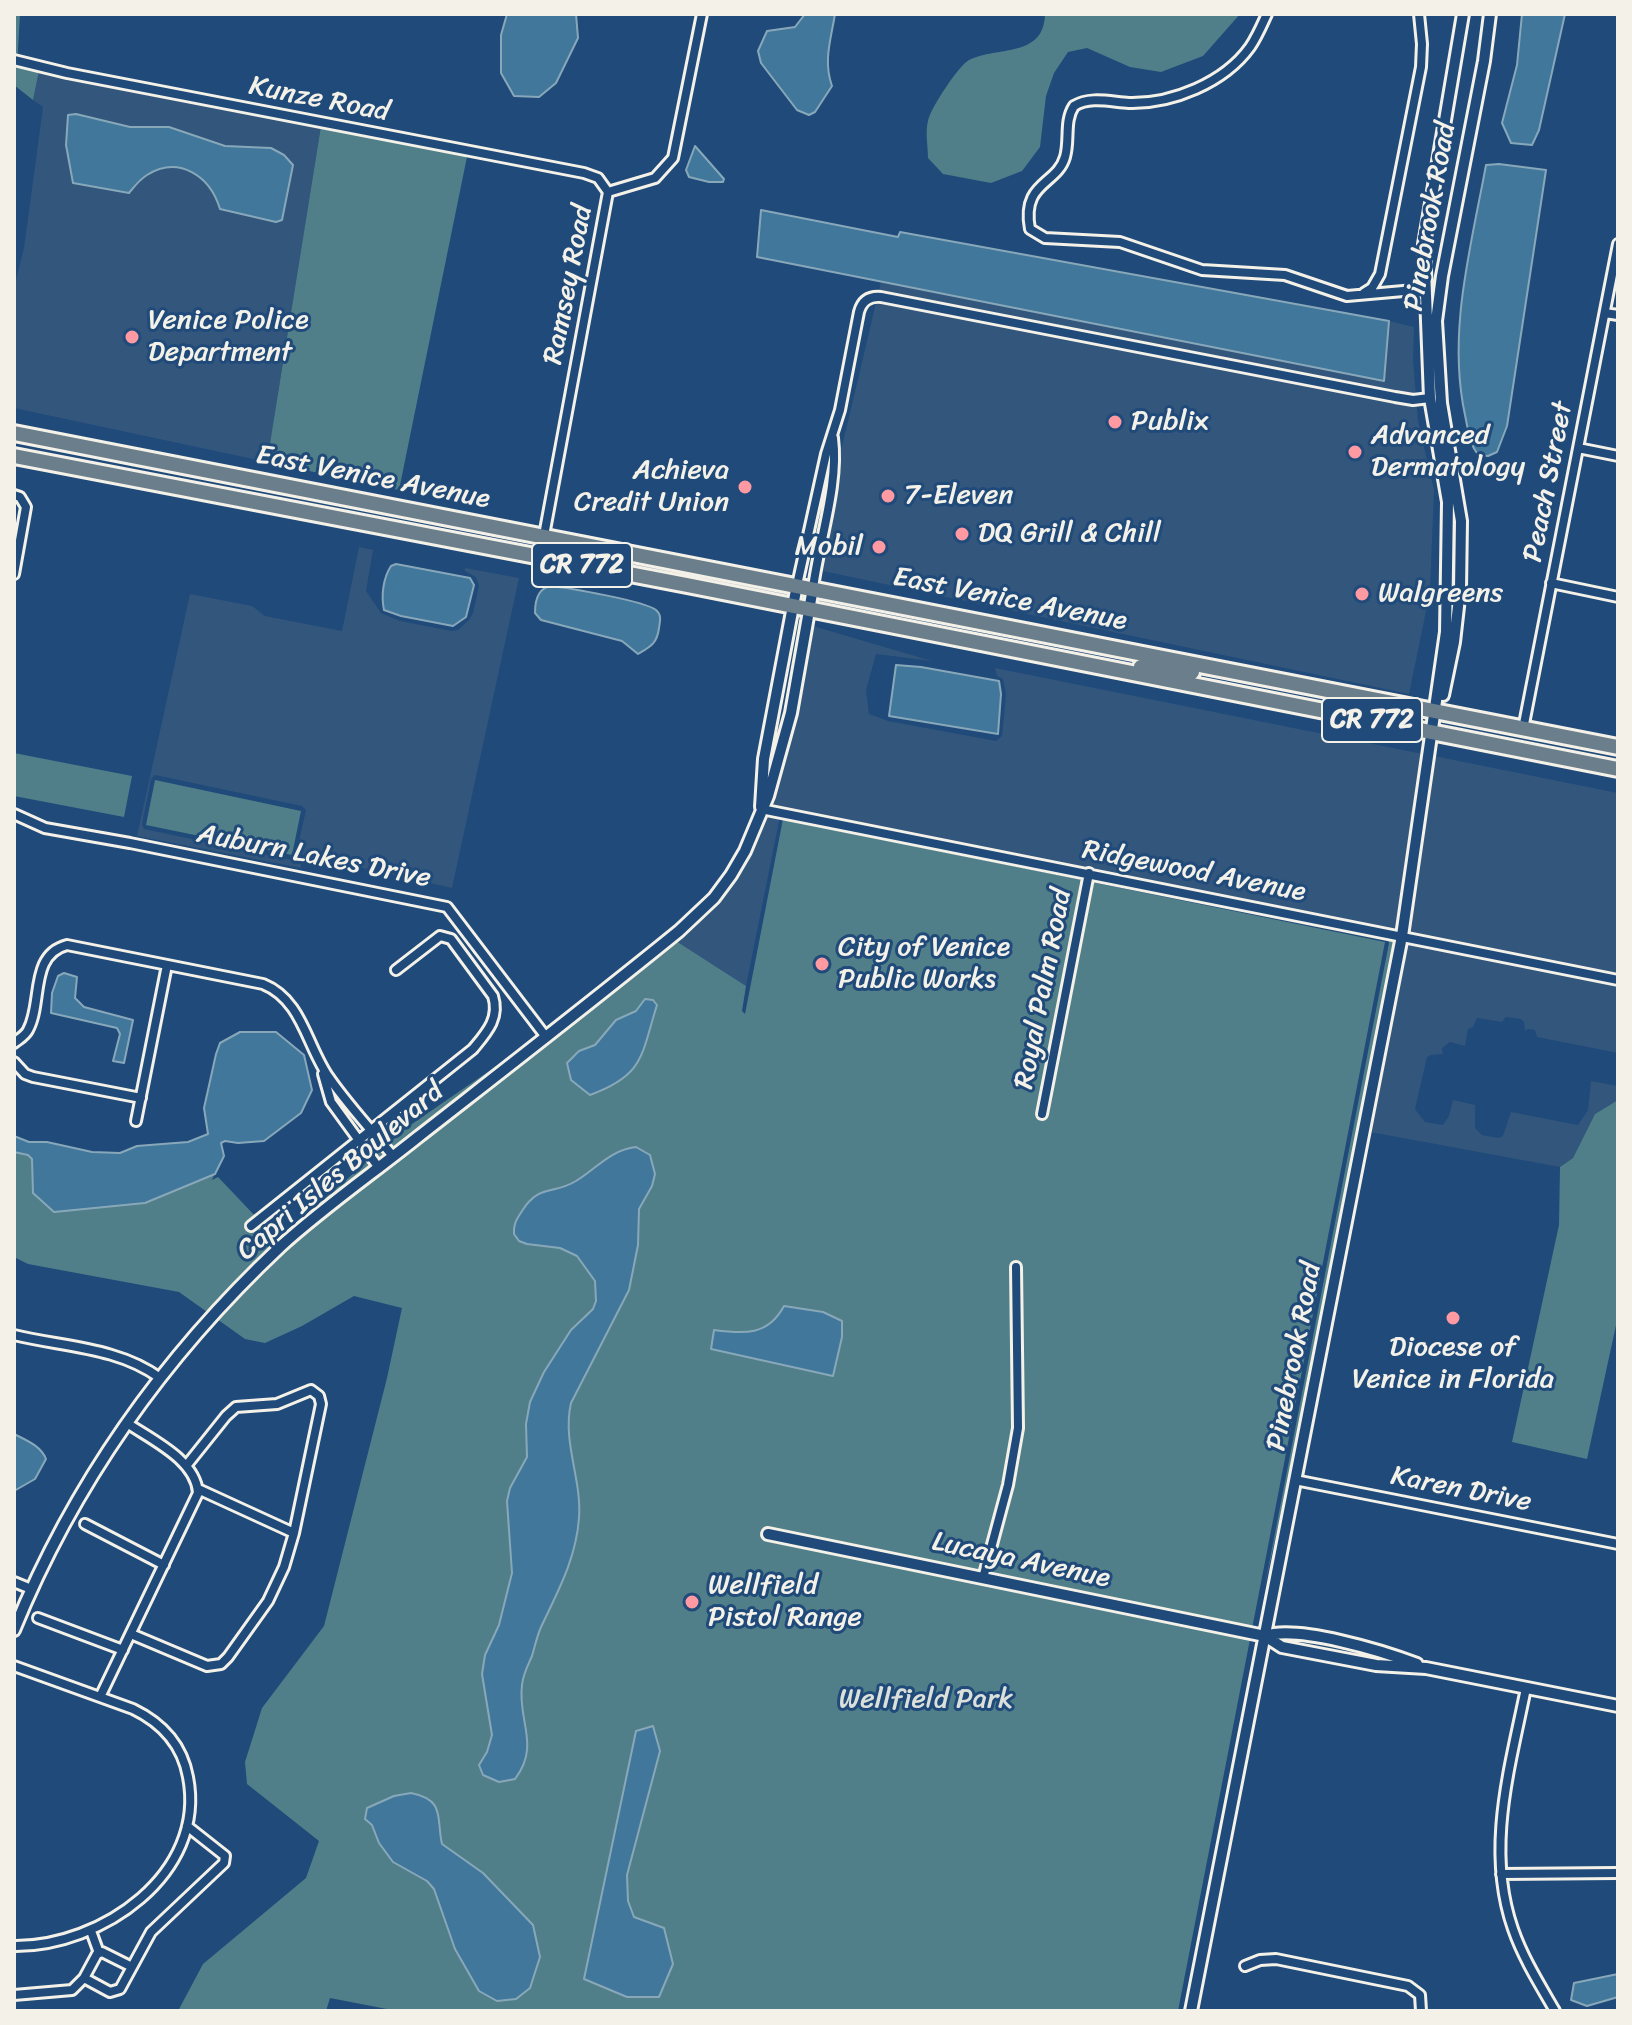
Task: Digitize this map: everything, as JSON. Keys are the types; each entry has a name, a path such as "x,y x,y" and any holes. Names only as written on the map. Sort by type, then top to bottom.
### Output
{"main road":[{"name":"East Venice Avenue","path":"14,433 1618,747"},
{"name":"East Venice Avenue","path":"14,456 1618,769"},
{"path":"196,493 220,485 340,506 376,505"},
{"path":"1010,649 1036,647 1118,662 1142,653"},
{"path":"1125,671 1143,667 1193,672 1226,670"}],"street":[{"name":"Ramsey Road","path":"540,557 608,192 655,178 673,158 702,14"},
{"path":"1267,14 1249,49 1235,65 1214,80 1160,100 1133,103 1088,100 1074,106 1069,118 1066,153 1061,165 1034,194 1029,215 1030,229 1045,238 1120,242 1193,268 1285,275 1343,295 1426,289"},
{"path":"1360,295 1372,288 1380,274 1422,61 1419,14"},
{"name":"Pinebrook Road","path":"1454,589 1448,502 1430,398 1424,255 1426,227 1463,14"},
{"name":"Pinebrook Road","path":"1191,2011 1402,936 1435,711 1446,687 1461,521 1441,403 1436,321 1490,14"},
{"name":"Kunze Road","path":"14,60 82,76 584,173 598,178 608,192"},
{"name":"Peach Street","path":"1523,729 1618,244"},
{"path":"1380,274 1392,290"},
{"path":"797,585 860,307 868,299 876,297 1406,399 1430,398"},
{"path":"1605,313 1618,315"},
{"path":"813,588 834,459 833,434"},
{"path":"1578,448 1618,456"},
{"path":"14,495 26,507 14,574"},
{"path":"1551,583 1618,597"},
{"name":"Capri Isles Boulevard","path":"761,809 764,759 797,585"},
{"name":"Capri Isles Boulevard","path":"14,1630 31,1589 81,1492 160,1378 228,1299 284,1244 679,931 714,898 745,851 773,784 786,735 813,588"},
{"name":"Ridgewood Avenue","path":"761,809 1618,980"},
{"name":"Auburn Lakes Drive","path":"14,814 55,830 447,907 546,1037"},
{"name":"Royal Palm Road","path":"1042,1114 1089,873"},
{"path":"251,1226 473,1049 487,1031 495,1015 493,996 451,939 440,936 396,970"},
{"path":"14,1043 31,1023 44,962 59,947 76,946 271,987 296,1013 322,1069 331,1102 379,1168"},
{"path":"136,1121 167,965"},
{"path":"14,1062 25,1074 33,1077 141,1098"},
{"path":"322,1069 393,1156"},
{"path":"983,1578 1008,1485 1018,1428 1016,1267"},
{"path":"14,1335 118,1355 160,1378"},
{"path":"131,1634 213,1667 221,1664 238,1644 268,1601 284,1567 321,1404 316,1392 307,1391 277,1404 236,1407 186,1466"},
{"path":"100,1697 194,1506 198,1489 194,1476 186,1466 127,1423"},
{"name":"Karen Drive","path":"1295,1480 1618,1544"},
{"path":"198,1489 294,1533"},
{"path":"85,1524 164,1565"},
{"name":"Lucaya Avenue","path":"768,1534 1265,1636 1285,1632 1379,1651 1426,1668 1618,1706"},
{"path":"14,1582 31,1589"},
{"path":"38,1618 123,1650"},
{"path":"14,1666 133,1709 151,1719 176,1744 189,1782 187,1826 172,1862 152,1887 117,1917 91,1931 50,1943 14,1946"},
{"path":"1526,1688 1503,1801 1501,1874 1514,1931 1555,2011"},
{"path":"84,1978 110,1992 120,1989 160,1921 224,1863 225,1856 187,1826"},
{"path":"1501,1874 1618,1873"},
{"path":"91,1931 99,1953"},
{"path":"99,1953 132,1967"},
{"path":"14,1995 72,1990 84,1978 99,1953"},
{"path":"1245,1966 1260,1960 1276,1959 1408,1986 1420,1995 1421,2011"}],"shaded area":[{"path":"507,14 576,14 578,38 556,83 539,97 514,96 501,73 501,35"},
{"path":"805,14 835,14 828,59 832,86 815,112 809,115 797,110 761,63 758,51 767,31 795,27"},
{"path":"1522,14 1565,14 1539,130 1532,145 1511,143 1502,123 1517,65"},
{"path":"39,71 322,120 267,462 14,408 14,288 24,248 43,107 33,100","holes":["115,124 169,127 225,146 253,147 293,165 287,189 216,196 191,170 171,167 146,175 129,193 74,183 66,131"]},
{"path":"76,114 130,127 169,127 225,146 271,148 284,155 293,165 282,220 276,222 220,209 201,178 182,168 159,169 144,177 129,193 73,183 66,145 68,115"},
{"path":"695,146 724,179 723,182 689,177 686,170"},
{"path":"1486,165 1546,170 1507,426 1497,452 1488,456 1478,455 1469,436 1460,384 1460,321 1468,258"},
{"path":"761,210 898,237 900,232 1389,321 1384,381 757,257"},
{"path":"881,282 1384,381 1389,321 1414,327 1413,360 1418,421 1434,490 1430,592 1409,694 813,569"},
{"path":"359,547 373,550 366,591 381,613 400,621 458,630 473,613 479,586 476,577 465,568 519,578 452,888 300,854 301,868 137,836 190,594 252,606 265,616 342,631","holes":["155,775 302,806 306,810 295,859 292,860 144,829 142,824 151,779"]},
{"path":"396,564 470,578 474,585 466,617 453,626 384,610 384,582 391,566"},
{"path":"551,586 649,606 660,616 657,638 638,654 622,641 541,620 535,613 537,600 543,589"},
{"path":"813,626 932,661 876,654 866,690 869,714 888,721 996,741 1002,736 1006,694 1003,679 997,676 995,668 1423,754 1396,937 780,816 746,986 676,941 726,892 755,841 778,786"},
{"path":"896,665 999,681 998,734 889,716"},
{"path":"1434,756 1618,793 1618,1053 1537,1037 1535,1030 1525,1031 1521,1019 1506,1017 1502,1022 1477,1018 1473,1027 1468,1029 1465,1046 1450,1042 1442,1048 1443,1054 1427,1057 1415,1109 1425,1122 1443,1125 1453,1100 1475,1105 1475,1128 1482,1135 1498,1138 1503,1136 1511,1112 1578,1125 1588,1110 1591,1081 1618,1086 1618,1100 1595,1114 1573,1158 1560,1167 1370,1132 1408,937"},
{"path":"64,973 77,977 75,998 84,1007 133,1020 124,1063 113,1061 120,1034 117,1028 51,1013 52,993 58,976"},
{"path":"645,999 653,1000 657,1005 638,1061 621,1080 590,1095 571,1080 567,1063 579,1051 595,1045 616,1020 636,1011"},
{"path":"240,1032 276,1032 304,1055 312,1090 301,1113 264,1141 221,1143 224,1156 215,1174 145,1203 54,1212 33,1193 32,1159 14,1152 14,1136 29,1142 120,1153 137,1146 188,1142 208,1134 204,1108 216,1054 220,1043"},
{"path":"636,1147 650,1155 655,1174 639,1209 638,1245 629,1290 571,1403 570,1446 579,1503 577,1533 565,1574 523,1677 521,1698 527,1744 523,1767 515,1779 499,1782 483,1775 479,1765 492,1735 482,1674 485,1655 499,1625 512,1573 507,1501 510,1488 527,1457 526,1424 530,1402 544,1372 571,1330 593,1309 596,1301 595,1281 577,1256 560,1248 519,1241 514,1227 528,1203 540,1193 568,1185 611,1156"},
{"path":"784,1306 823,1312 842,1321 842,1337 833,1376 711,1349 714,1330 745,1332 763,1328 778,1316"},
{"path":"14,1434 37,1447 46,1459 35,1479 14,1491"},
{"path":"653,1726 660,1751 627,1875 628,1901 634,1917 664,1928 673,1964 659,1997 627,1997 584,1979 636,1731"},
{"path":"411,1793 435,1805 442,1844 483,1873 533,1925 540,1957 530,1988 516,1999 497,2001 479,1991 455,1949 434,1889 427,1881 393,1862 379,1843 372,1825 365,1819 367,1808 394,1796"},
{"path":"1618,1974 1618,1997 1587,2006 1571,2000 1574,1983"}],"green space":[{"path":"14,14 20,14 17,67 39,71 33,100 14,85"},
{"path":"1045,14 1240,14 1203,56 1161,72 1130,67 1087,48 1068,52 1054,73 1046,96 1040,147 1022,171 991,183 943,174 928,158 927,130 930,115 946,88 969,60 1018,48 1037,38 1043,28"},
{"path":"322,120 469,147 399,490 267,462"},
{"path":"14,753 132,776 124,817 14,796"},
{"path":"155,780 301,811 292,855 146,825"},
{"name":"Wellfield Park","path":"783,819 1385,942 1178,2011 397,2011 330,1998 326,2011 178,2011 203,1964 306,1878 319,1841 247,1784 245,1762 262,1708 324,1626 402,1308 354,1296 265,1343 245,1339 179,1292 28,1264 14,1257 14,1136 29,1142 120,1153 137,1146 188,1142 209,1134 219,1145 222,1155 212,1180 218,1177 277,1239 409,1126 524,1047 304,1219 271,1248 279,1256 676,941 746,986 742,1011 745,1014"},
{"path":"1387,937 1396,937 1303,1411 1264,1590 1389,943"},
{"path":"1618,1100 1618,1316 1587,1459 1512,1442 1559,1225 1560,1167 1573,1158 1595,1114"}],"place":[{"name":"Venice Police Department","path":"132,337"},
{"name":"Publix","path":"1115,422"},
{"name":"Advanced Dermatology","path":"1355,452"},
{"name":"Achieva Credit Union","path":"745,487"},
{"name":"7-Eleven","path":"888,496"},
{"name":"DQ Grill & Chill","path":"962,534"},
{"name":"Mobil","path":"879,547"},
{"name":"Walgreens","path":"1362,594"},
{"name":"City of Venice Public Works","path":"822,964"},
{"name":"Diocese of Venice in Florida","path":"1453,1318"},
{"name":"Wellfield Pistol Range","path":"692,1602"}]}
